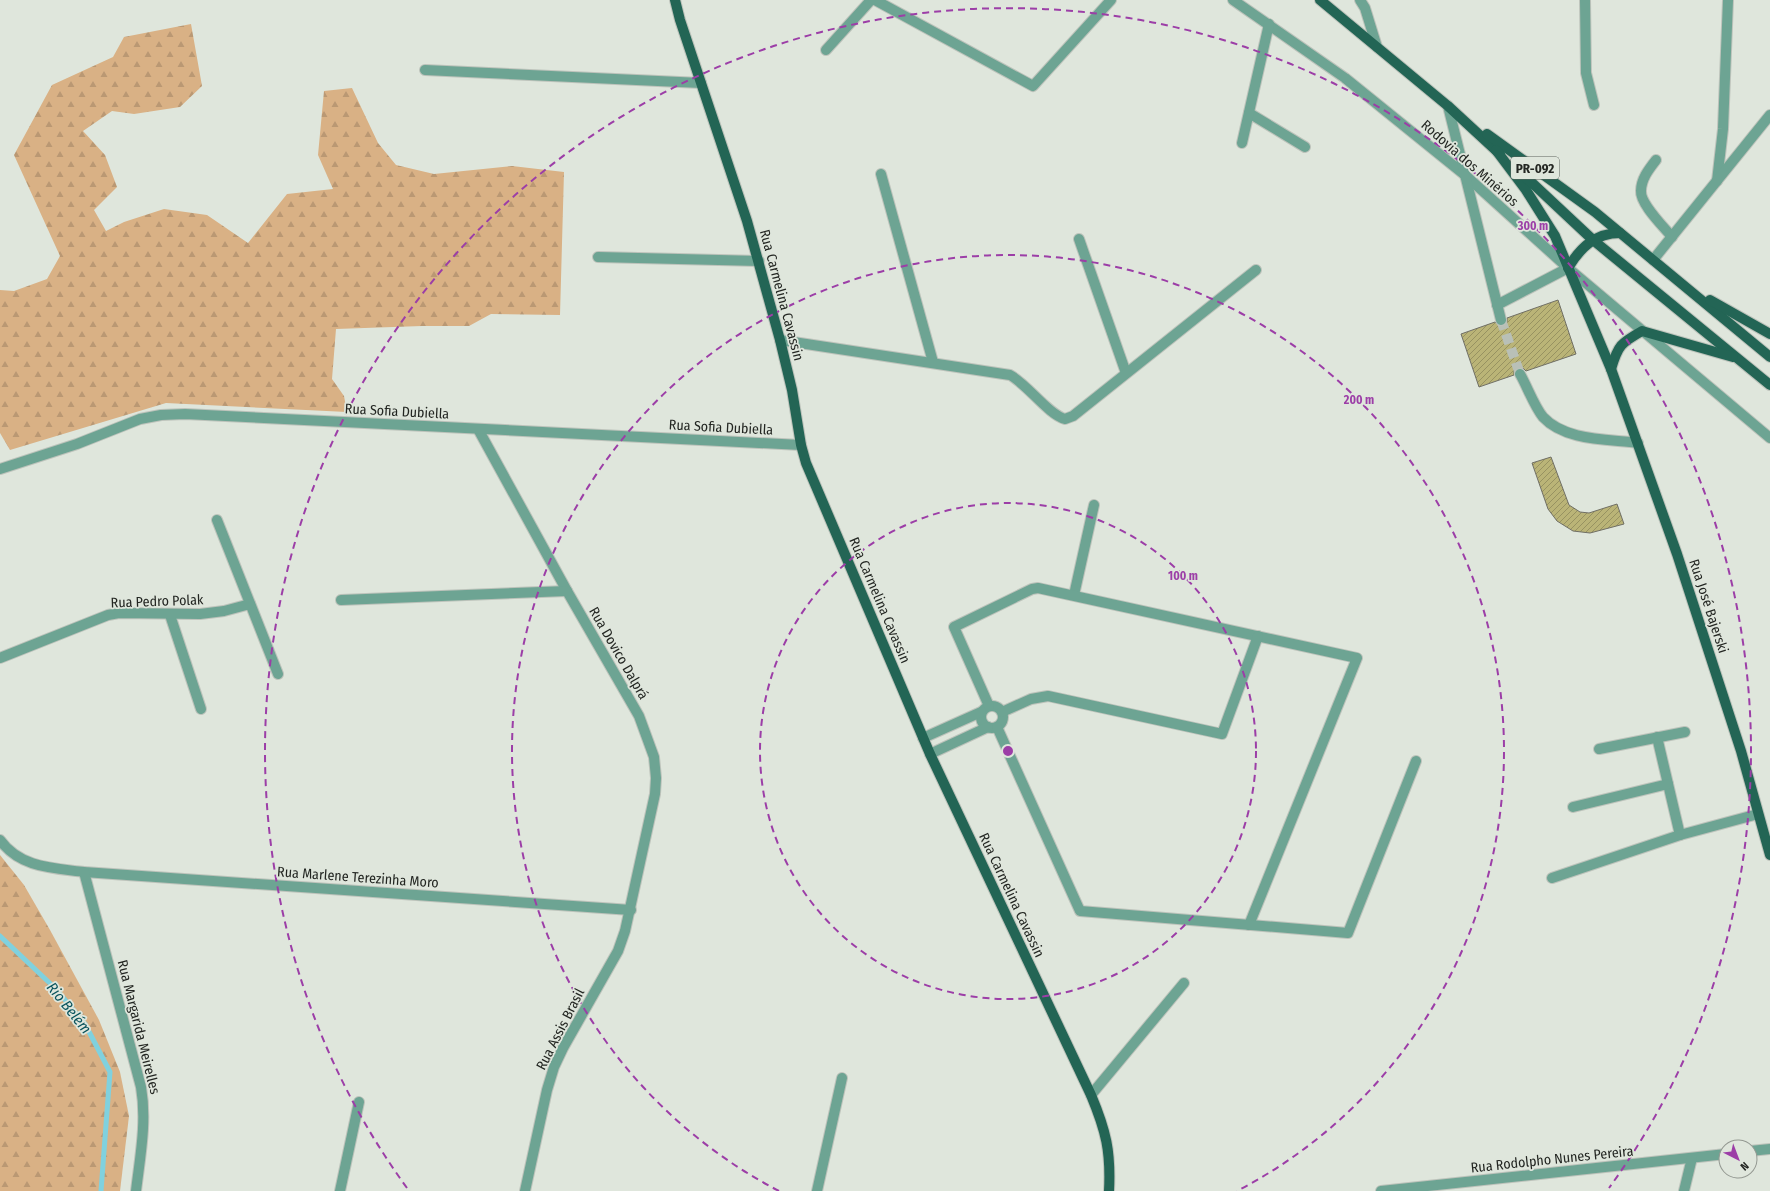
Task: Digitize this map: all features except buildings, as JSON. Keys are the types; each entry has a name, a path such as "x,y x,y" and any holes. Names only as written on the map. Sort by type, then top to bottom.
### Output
{"main road":[{"name":"Rua Carmelina Cavassin","path":"675,0 680,20 759,261 795,404 801,445 814,481 930,754 1091,1095 1108,1143 1110,1168 1109,1191"},
{"name":"Rodovia dos Minérios","path":"1320,0 1448,106 1593,240 1770,385"},
{"name":"Rodovia dos Minérios","path":"1448,106 1579,199 1689,288 1770,357"},
{"name":"Rua José Bajerski","path":"1496,150 1543,216 1555,236 1611,369 1675,547 1727,707 1770,855"},
{"path":"1568,268 1575,256 1584,246 1609,233 1620,233"},
{"path":"1689,288 1770,334"},
{"path":"1611,369 1617,350 1626,340 1642,331 1739,359"}],"street":[{"path":"826,50 871,0"},
{"path":"875,0 1033,86 1111,0"},
{"name":"Rodovia dos Minérios","path":"1234,0 1345,78 1465,175 1568,268 1770,438"},
{"path":"1360,0 1365,8 1377,47"},
{"path":"1585,0 1586,73 1594,105"},
{"path":"1717,181 1723,129 1728,0"},
{"path":"1242,143 1269,24"},
{"path":"425,70 701,83"},
{"path":"1448,106 1501,320"},
{"path":"1249,113 1305,147"},
{"path":"1653,260 1770,115"},
{"path":"1656,160 1645,175 1640,192 1647,207 1672,237"},
{"path":"881,174 933,362"},
{"path":"1079,239 1126,373"},
{"path":"598,257 759,261"},
{"path":"1497,305 1568,268"},
{"path":"780,340 933,362 1010,375 1023,384 1057,415 1065,419 1073,416 1256,270"},
{"path":"1520,374 1543,416 1555,427 1572,435 1638,443"},
{"name":"Rua Sofia Dubiella","path":"0,469 77,444 140,420 161,415 185,414 801,445"},
{"name":"Rua Dovico Dalprá","path":"478,429 567,591 639,716 654,757 656,778 655,794 631,910"},
{"path":"1074,595 1094,505"},
{"path":"217,520 278,674"},
{"path":"1249,925 1357,658 1042,588 1032,589 954,627 985,709 982,723 992,727 1080,911 1249,925 1348,933 1416,761"},
{"path":"342,600 567,591"},
{"name":"Rua Pedro Polak","path":"0,658 108,615 119,613 170,615 200,614 224,611 250,604"},
{"path":"170,615 201,710"},
{"path":"1002,712 1031,699 1048,696 1222,734 1258,636"},
{"path":"924,738 985,709 998,707 1002,712 1003,719 992,727 930,754"},
{"path":"1599,749 1685,732"},
{"path":"1657,738 1680,835"},
{"path":"1573,807 1668,784"},
{"path":"1552,878 1680,835 1758,814"},
{"name":"Rua Marlene Terezinha Moro","path":"0,840 7,849 22,860 42,867 84,872 631,910"},
{"name":"Rua Margarida Meirelles","path":"84,872 141,1087 144,1105 144,1122 136,1191"},
{"name":"Rua Assis Brasil","path":"525,1191 547,1090 554,1067 563,1048 618,951 631,910"},
{"path":"1091,1095 1184,983"},
{"path":"818,1191 842,1078"},
{"path":"340,1191 359,1102"},
{"path":"1758,1151 1770,1149"},
{"name":"Rua Rodolpho Nunes Pereira","path":"1381,1191 1718,1155"},
{"path":"1684,1191 1692,1158"}],"green space":[{"path":"191,24 202,86 180,107 134,114 112,111 83,131 105,155 117,187 94,210 106,231 124,222 164,209 207,215 248,243 287,194 333,189 318,155 324,91 352,88 378,143 396,165 434,174 512,166 564,172 560,315 491,314 469,326 336,329 332,379 344,396 347,412 166,403 10,450 0,433 0,290 14,291 47,279 60,256 14,155 52,85 113,57 124,37"},
{"path":"0,855 24,885 50,930 99,1020 120,1072 129,1116 120,1191 0,1191"}],"waterway":[{"name":"Rio Belém","path":"0,936 56,989 85,1024 110,1072 101,1191"}],"tunnel":[{"path":"1501,320 1520,374"}]}
